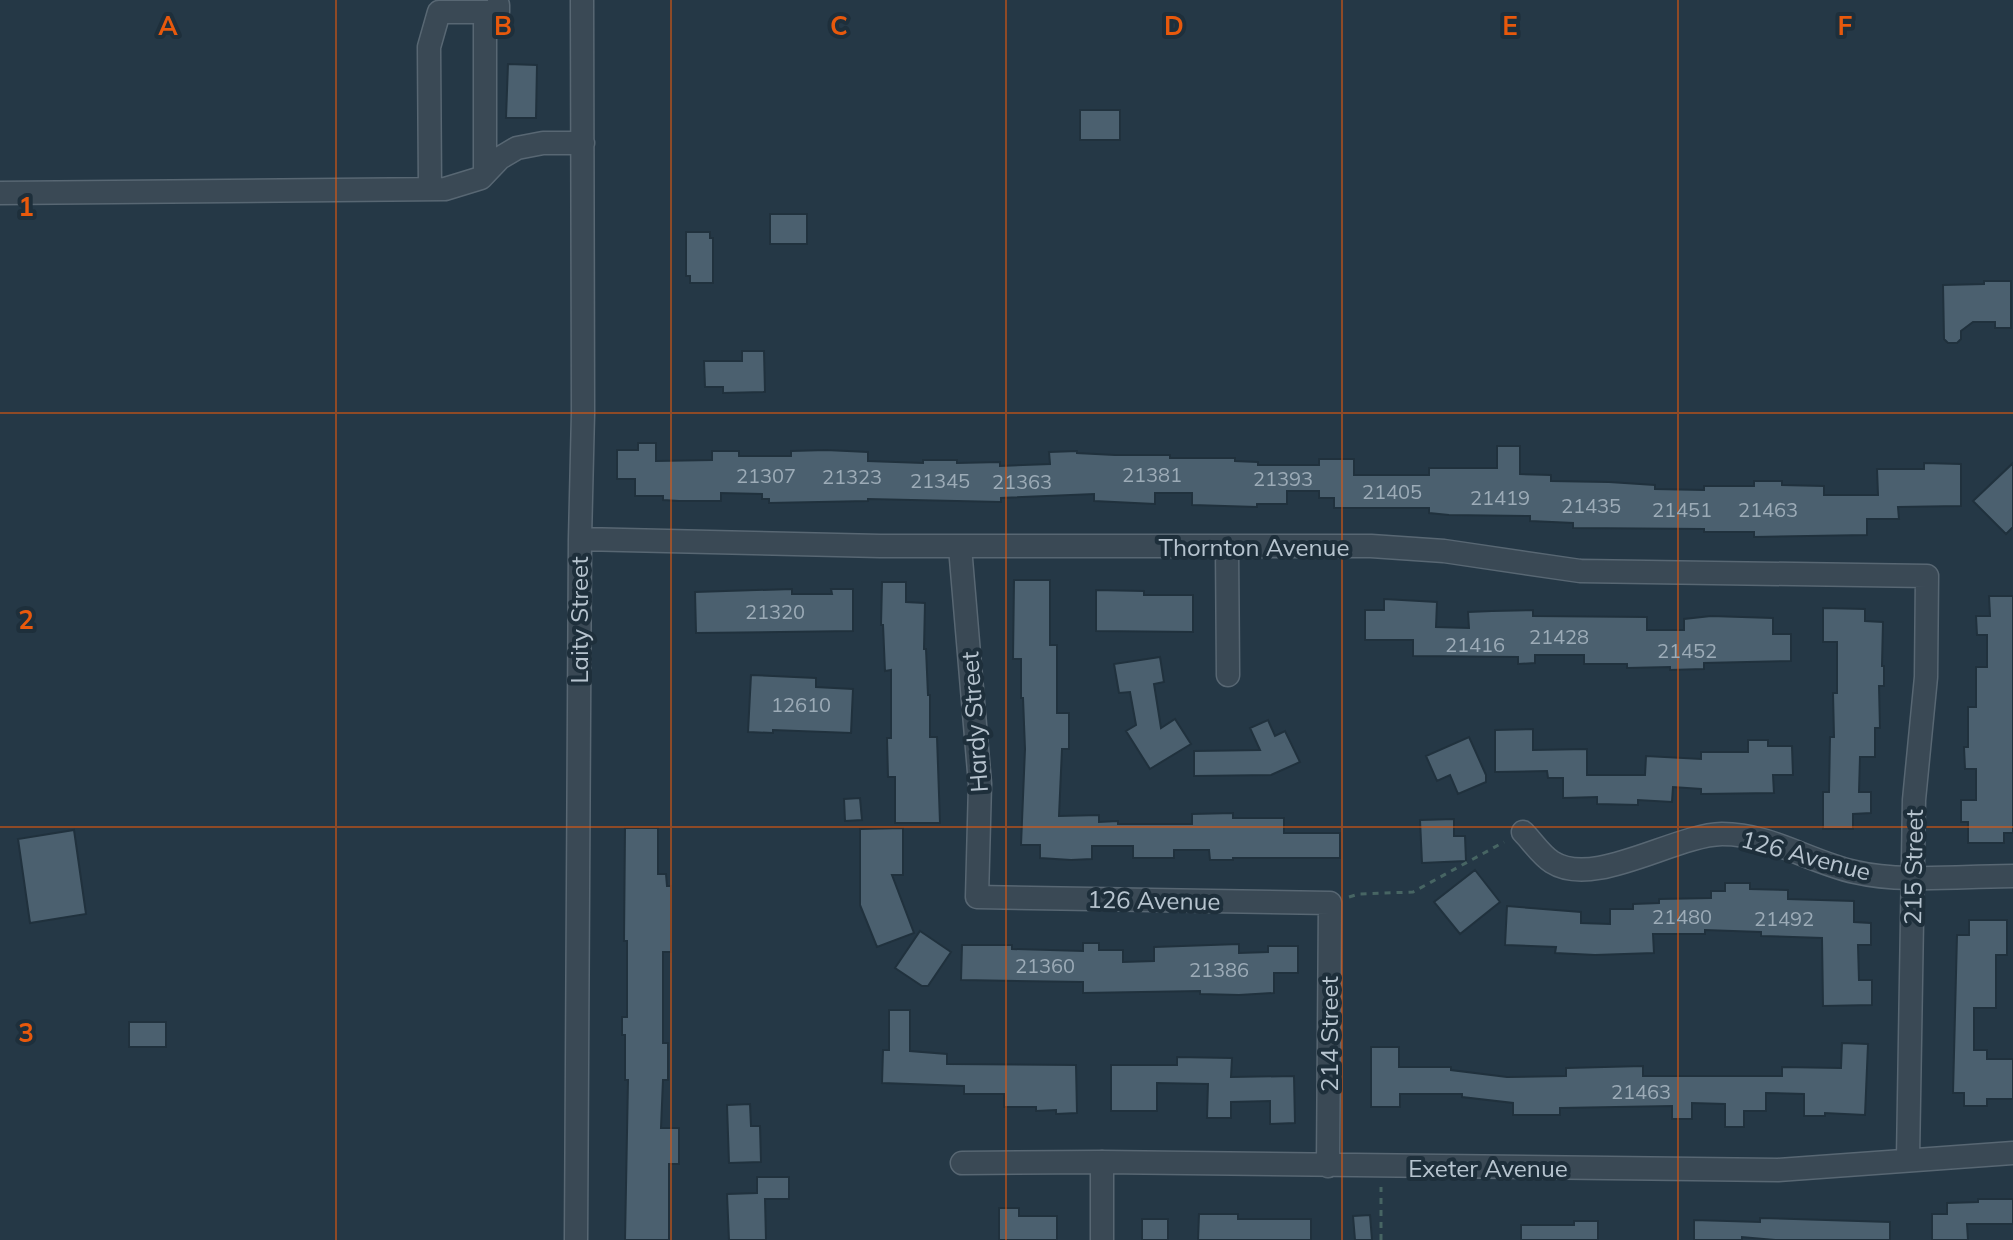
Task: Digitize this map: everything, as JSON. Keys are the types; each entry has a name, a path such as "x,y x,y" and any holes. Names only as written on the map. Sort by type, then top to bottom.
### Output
{"street":[{"name":"Laity Street","path":"576,1240 583,413 582,0"},
{"path":"485,173 485,25 498,6"},
{"path":"430,189 429,47 439,12 498,6"},
{"path":"0,193 445,189 481,178 500,158 517,148 543,143 583,143"},
{"name":"Thornton Avenue","path":"580,539 960,547 1393,547 1469,554 1580,571 1927,576"},
{"name":"Hardy Street","path":"960,547 980,784 977,897"},
{"path":"1227,547 1228,675"},
{"name":"215 Street","path":"1908,1159 1917,762 1926,677 1927,576"},
{"name":"126 Avenue","path":"1523,832 1550,861 1567,867 1609,866 1675,842 1729,834 1772,841 1823,864 1859,873 2013,876"},
{"name":"126 Avenue","path":"977,897 1330,903"},
{"name":"214 Street","path":"1328,1166 1330,903"},
{"name":"Exeter Avenue","path":"962,1163 1778,1170 2013,1153"},
{"path":"1102,1162 1102,1240"}],"path":[{"path":"1330,903 1359,894 1413,892 1523,832"},
{"path":"1381,1240 1382,1167"}],"building":[{"path":"508,64 537,65 536,118 506,118"},
{"path":"1080,110 1120,110 1120,140 1080,140"},
{"path":"770,214 807,214 807,244 770,244"},
{"path":"686,232 710,232 710,238 713,238 713,283 690,283 690,276 686,276"},
{"path":"1984,281 2011,281 2011,328 1995,328 1995,322 1973,322 1961,331 1961,339 1957,343 1948,343 1944,339 1943,285 1984,284"},
{"path":"742,351 764,351 765,392 723,393 723,387 705,387 704,361 742,361"},
{"path":"638,443 656,443 656,461 712,460 712,451 739,451 739,456 791,456 791,451 826,450 868,452 868,461 923,463 923,460 957,460 957,463 1000,462 1000,466 1050,464 1049,452 1077,451 1170,455 1170,458 1235,458 1235,461 1258,462 1258,465 1319,465 1319,459 1354,459 1354,475 1429,475 1429,468 1497,468 1497,446 1520,446 1520,474 1551,475 1551,481 1609,482 1655,485 1655,489 1704,490 1704,486 1754,486 1754,481 1782,481 1782,485 1824,486 1824,495 1878,495 1877,469 1924,469 1924,463 1961,464 1961,506 1898,507 1899,519 1867,519 1867,535 1754,537 1754,532 1704,532 1704,529 1573,528 1573,523 1530,521 1530,516 1449,515 1429,513 1429,508 1334,508 1334,498 1319,498 1319,491 1287,491 1287,504 1257,504 1257,507 1192,505 1192,493 1155,493 1155,504 1094,501 1094,494 1001,498 1001,502 868,499 769,503 769,499 762,499 762,494 721,493 721,501 679,501 663,500 663,496 635,496 635,479 617,479 617,450 638,450"},
{"path":"2013,463 2013,527 2006,534 1973,501"},
{"path":"1014,580 1050,580 1050,645 1057,645 1057,713 1069,713 1069,749 1062,749 1059,816 1099,815 1099,822 1118,821 1118,824 1192,824 1192,814 1233,813 1233,818 1284,818 1284,833 1340,833 1340,858 1210,860 1209,850 1174,850 1174,858 1133,858 1133,846 1092,846 1092,859 1071,860 1040,858 1040,845 1021,845 1025,749 1021,659 1013,659"},
{"path":"882,582 906,582 906,602 925,603 924,649 930,695 930,737 937,737 940,823 895,823 895,777 888,777 891,670 885,671 881,625"},
{"path":"792,589 792,594 832,594 831,589 853,589 853,631 696,633 695,592"},
{"path":"1096,590 1144,591 1144,595 1193,595 1193,632 1096,631"},
{"path":"1989,596 2013,596 2013,833 2004,833 2004,843 1968,843 1968,822 1961,822 1961,800 1976,800 1976,769 1965,769 1964,747 1968,747 1968,707 1976,707 1976,667 1987,667 1987,635 1977,635 1976,616 1990,616"},
{"path":"1384,599 1437,602 1436,627 1469,628 1468,612 1492,611 1533,610 1533,616 1647,617 1647,630 1684,630 1684,619 1711,616 1773,618 1773,634 1791,634 1791,661 1704,663 1704,669 1670,670 1670,667 1627,668 1627,664 1584,664 1584,655 1535,655 1535,663 1518,664 1518,657 1413,656 1413,640 1365,640 1365,610 1384,610"},
{"path":"1823,608 1865,609 1865,621 1883,622 1884,686 1879,686 1880,728 1875,728 1875,757 1860,757 1859,792 1871,792 1871,813 1853,814 1853,829 1823,829 1823,792 1829,792 1830,737 1834,737 1837,642 1823,642"},
{"path":"1160,657 1164,682 1154,684 1161,728 1175,719 1191,744 1150,769 1126,731 1136,725 1130,692 1119,693 1114,664"},
{"path":"751,675 816,678 816,687 853,689 851,733 748,732"},
{"path":"1268,720 1275,736 1285,731 1300,762 1271,775 1194,776 1194,751 1260,750 1250,728"},
{"path":"1533,729 1533,750 1587,749 1587,775 1645,775 1646,756 1701,759 1701,752 1748,752 1748,740 1768,740 1768,746 1792,746 1793,775 1773,775 1774,793 1701,794 1701,789 1673,787 1672,802 1638,800 1638,805 1597,804 1597,797 1563,798 1563,778 1548,778 1547,771 1495,772 1495,730"},
{"path":"1469,737 1486,775 1486,782 1458,794 1450,775 1437,781 1426,756"},
{"path":"860,798 862,820 845,821 844,799"},
{"path":"1454,819 1454,836 1465,836 1466,861 1422,863 1420,820"},
{"path":"625,828 658,828 658,874 666,874 667,886 671,886 671,952 663,952 663,1043 668,1043 668,1080 663,1080 661,1128 679,1128 679,1164 669,1164 669,1240 625,1240 628,1080 625,1080 622,1017 627,1017"},
{"path":"903,828 903,875 892,875 914,933 877,947 860,905 860,829"},
{"path":"74,830 86,914 30,923 18,839"},
{"path":"1475,870 1500,902 1460,934 1434,902"},
{"path":"1725,883 1750,883 1750,889 1788,890 1788,899 1854,901 1854,922 1871,923 1871,945 1858,945 1859,980 1872,980 1872,1005 1823,1006 1822,938 1705,930 1705,934 1653,934 1654,953 1595,955 1555,953 1556,947 1505,945 1507,906 1581,912 1581,923 1610,924 1610,909 1633,909 1633,904 1659,903 1659,899 1711,898 1711,891 1725,891"},
{"path":"1969,920 2007,920 2007,955 1996,955 1996,1008 1974,1008 1974,1050 1987,1050 1987,1059 2013,1059 2013,1099 1987,1099 1987,1106 1964,1106 1964,1093 1953,1093 1957,935 1969,935"},
{"path":"920,931 951,952 928,986 922,986 895,968"},
{"path":"1083,943 1099,943 1099,950 1123,950 1123,962 1154,961 1154,947 1239,944 1239,953 1268,952 1268,946 1298,946 1298,973 1274,973 1274,993 1239,995 1200,994 1200,991 1083,993 1083,982 961,980 962,945 1012,945 1012,949 1083,951"},
{"path":"889,1010 910,1010 910,1051 947,1054 947,1064 1076,1065 1077,1113 1056,1114 1056,1110 1036,1111 1036,1107 1004,1107 1004,1094 964,1094 964,1086 882,1083 883,1050 889,1050"},
{"path":"129,1022 166,1022 166,1047 129,1047"},
{"path":"1842,1043 1868,1044 1865,1115 1825,1113 1825,1116 1804,1116 1804,1094 1766,1093 1766,1111 1744,1111 1744,1127 1725,1127 1725,1104 1692,1103 1692,1119 1672,1119 1672,1106 1560,1108 1560,1115 1513,1115 1513,1103 1462,1097 1462,1094 1400,1094 1400,1107 1371,1107 1371,1047 1399,1047 1399,1067 1451,1067 1451,1070 1507,1077 1566,1076 1566,1068 1643,1066 1643,1076 1782,1076 1782,1067 1841,1068"},
{"path":"1177,1057 1232,1058 1231,1077 1294,1076 1295,1123 1270,1124 1270,1101 1231,1102 1231,1118 1207,1118 1208,1084 1157,1083 1157,1111 1111,1111 1111,1065 1177,1065"},
{"path":"750,1104 751,1126 760,1126 761,1162 729,1163 727,1105"},
{"path":"757,1177 789,1177 789,1199 765,1199 766,1240 729,1240 727,1194 757,1193"},
{"path":"1978,1199 2013,1199 2013,1224 1967,1224 1968,1240 1932,1240 1932,1214 1947,1214 1947,1203 1978,1202"},
{"path":"999,1208 1019,1208 1019,1216 1057,1216 1057,1240 999,1240"},
{"path":"1199,1214 1238,1214 1238,1219 1311,1219 1311,1240 1198,1240"},
{"path":"1370,1215 1372,1240 1355,1240 1353,1216"},
{"path":"1760,1218 1890,1222 1890,1240 1742,1237 1742,1240 1694,1240 1694,1220 1760,1222"},
{"path":"1142,1219 1168,1219 1168,1240 1142,1240"},
{"path":"1574,1221 1598,1221 1598,1240 1521,1240 1521,1225 1574,1225"}]}
